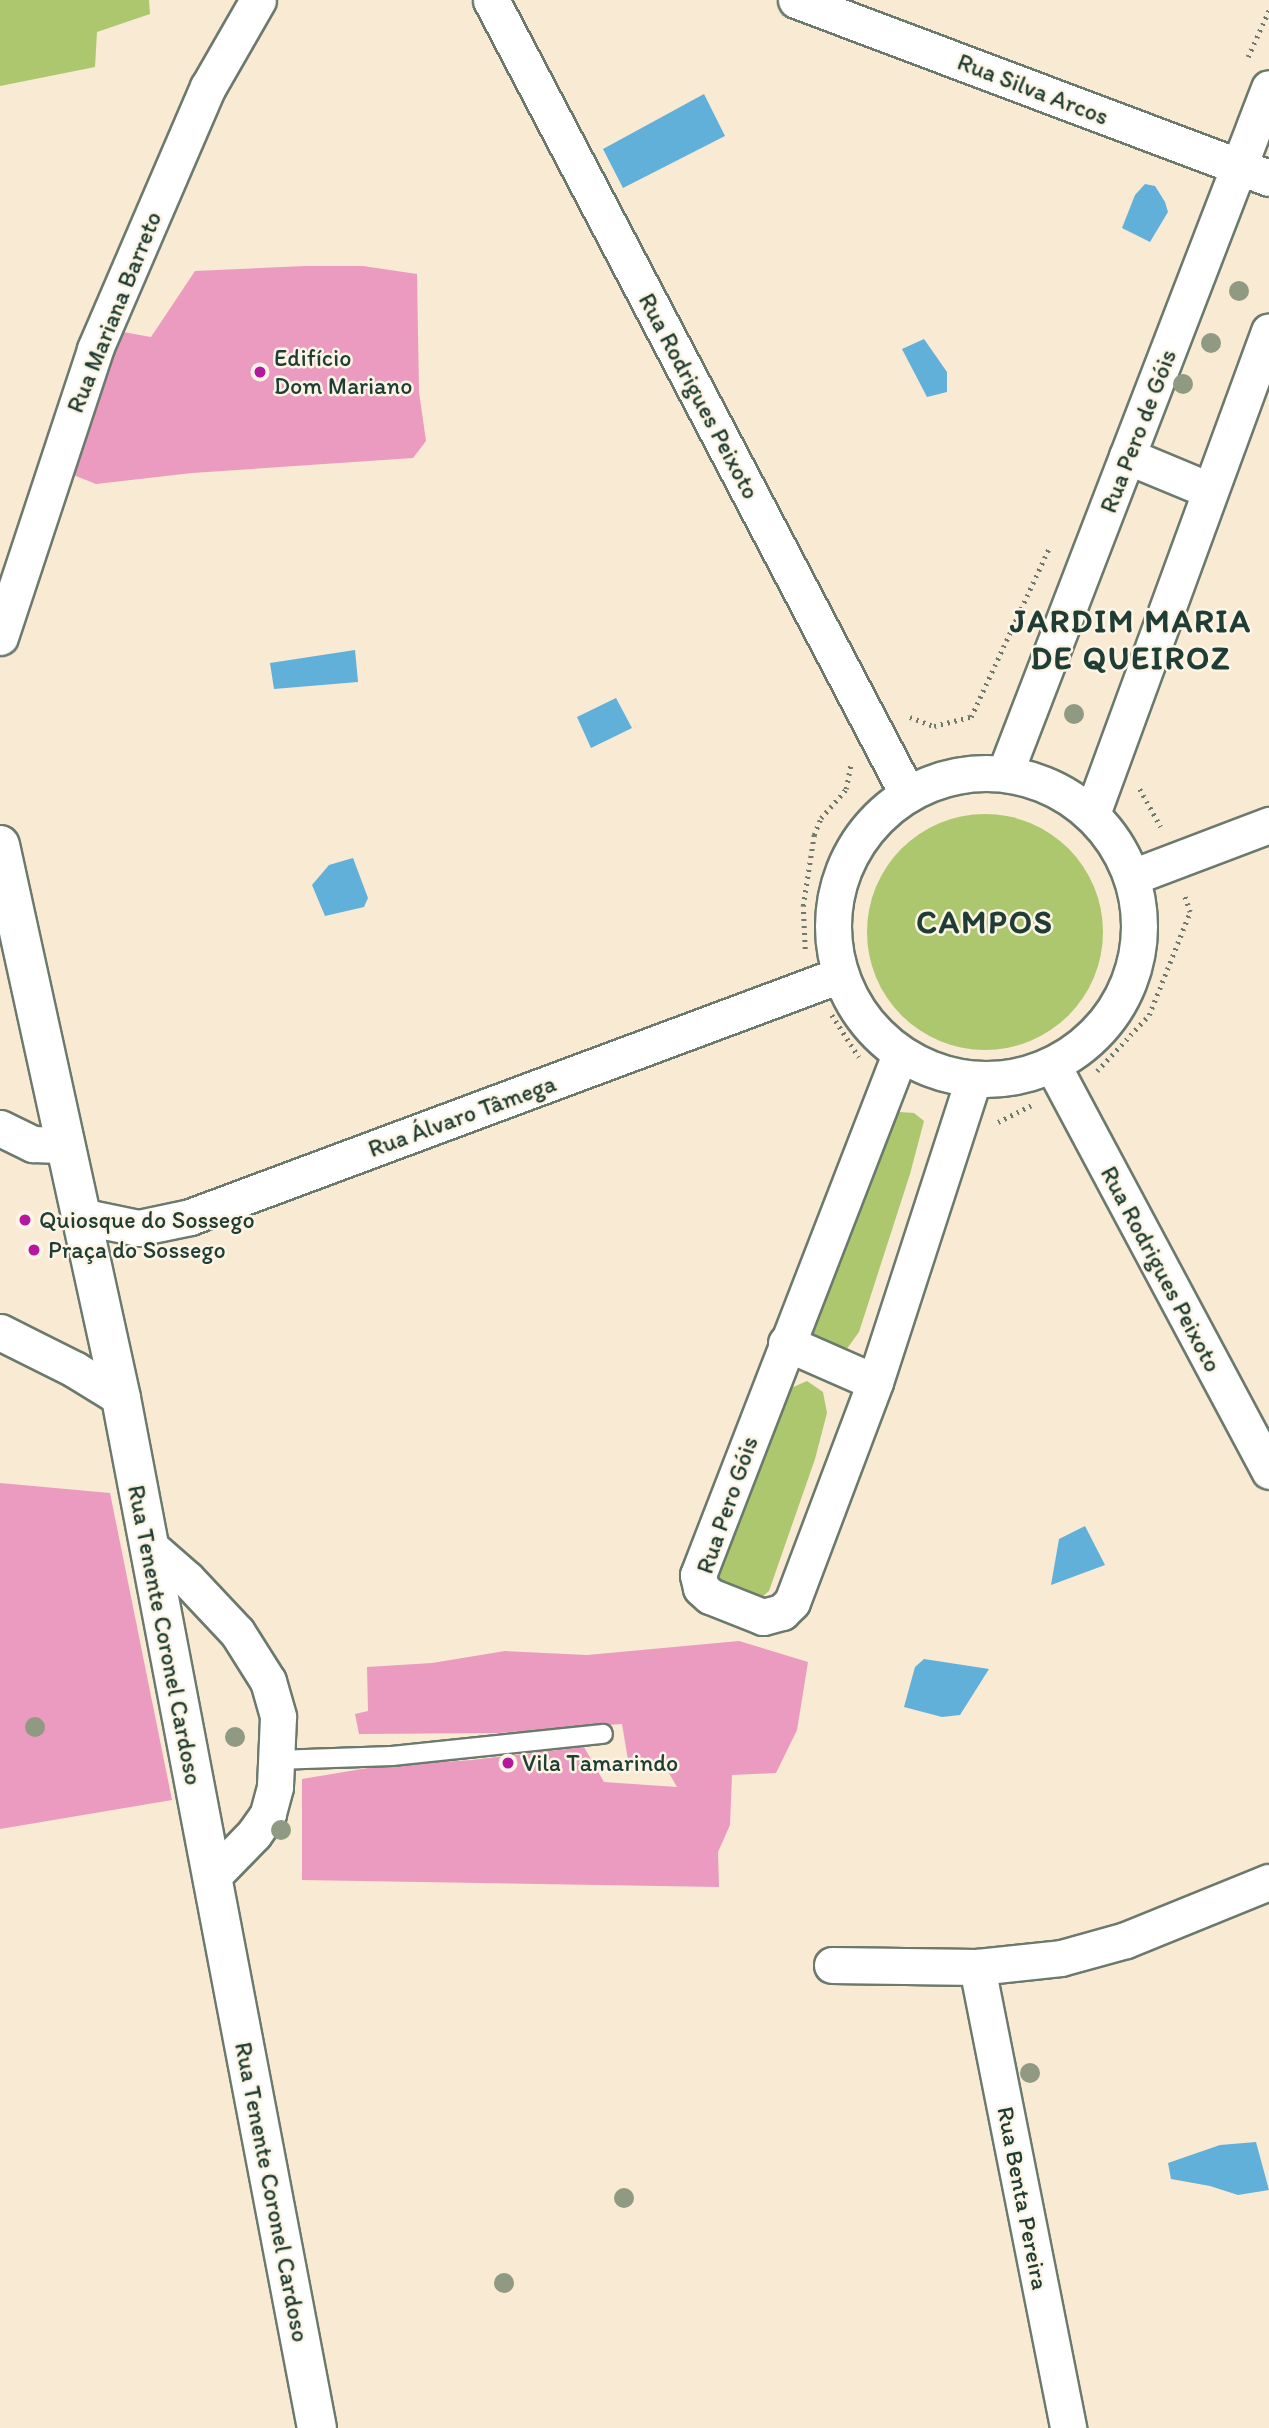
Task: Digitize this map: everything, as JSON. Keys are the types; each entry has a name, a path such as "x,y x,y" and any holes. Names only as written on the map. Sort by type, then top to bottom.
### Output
{"main road":[{"name":"Rua Tenente Coronel Cardoso","path":"0,845 121,1398 317,2428"}],"street":[{"name":"Rua Mariana Barreto","path":"0,636 94,349 208,86 258,0"},
{"name":"Rua Rodrigues Peixoto","path":"491,0 907,793"},
{"name":"Rua Silva Arcos","path":"796,0 1255,172"},
{"name":"Rua Pero de Góis","path":"1005,773 1128,456 1255,172 1269,88"},
{"path":"1092,814 1269,331"},
{"path":"1128,456 1209,490"},
{"path":"1005,773 1047,785 1066,794 1092,814 1132,877 1141,933 1129,986 1098,1034 1054,1066 1014,1079 973,1081 900,1054 863,1020 840,975 832,924 842,872 868,827 907,793 954,775 1005,773"},
{"path":"1132,877 1269,825"},
{"name":"Rua Álvaro Tâmega","path":"80,1216 138,1228 190,1217 840,975"},
{"name":"Rua Pero Góis","path":"900,1054 698,1575 701,1588 710,1595 764,1617 782,1612 792,1602 875,1382 973,1081"},
{"name":"Rua Rodrigues Peixoto","path":"1054,1066 1269,1471"},
{"path":"0,1128 33,1144 66,1145"},
{"path":"0,1332 74,1369 121,1398"},
{"path":"786,1343 875,1382"},
{"path":"148,1545 187,1579 237,1632 268,1681 278,1717 275,1787 268,1814 254,1834 211,1878"},
{"path":"832,1965 977,1967 1061,1958 1126,1940 1269,1882"},
{"name":"Rua Benta Pereira","path":"977,1967 1068,2428"}],"lane":[{"path":"276,1760 392,1756 603,1734"}],"path":[{"path":"1138,786 1159,820 1190,912 1149,1015"}],"green space":[{"path":"0,0 149,0 150,14 97,32 95,67 0,86"},
{"path":"973,814 997,814 1041,828 1069,848 1094,887 1101,909 1101,955 1094,977 1069,1016 1041,1036 1019,1045 997,1050 973,1050 929,1036 901,1016 881,988 872,966 867,944 867,920 881,876 901,848 929,828 951,819"},
{"path":"899,1112 914,1113 924,1121 910,1174 859,1332 846,1350 832,1353 807,1335 892,1118"},
{"path":"807,1381 823,1392 827,1413 815,1459 769,1591 755,1603 719,1585 714,1569 780,1409 791,1388"}],"water":[{"path":"704,94 725,136 623,188 603,149"},
{"path":"1145,184 1155,186 1168,212 1150,242 1122,228 1135,195"},
{"path":"924,339 947,372 947,392 927,397 902,349"},
{"path":"355,650 358,682 274,689 270,663"},
{"path":"616,698 632,728 591,748 577,717"},
{"path":"353,858 368,898 364,907 325,916 312,885 329,865"},
{"path":"1085,1526 1105,1565 1051,1585 1059,1539"},
{"path":"924,1659 989,1669 960,1715 942,1717 904,1707 915,1667"},
{"path":"1256,2142 1269,2190 1238,2195 1210,2186 1171,2179 1168,2163 1220,2145"}],"building":[{"name":"Edifício Dom Mariano","path":"363,266 417,274 419,392 426,441 413,458 192,473 96,484 71,474 114,343 123,332 151,337 195,271"},
{"path":"0,1483 110,1493 172,1800 0,1829"},
{"name":"Vila Tamarindo","path":"739,1641 808,1662 797,1730 776,1773 732,1775 730,1825 718,1852 719,1887 302,1880 302,1779 380,1766 472,1760 584,1747 604,1782 677,1787 666,1768 628,1760 622,1724 498,1733 359,1734 355,1714 368,1711 367,1667 432,1663 505,1651 587,1655"}],"place":[{"name":"Edifício Dom Mariano","path":"260,372"},
{"name":"Quiosque do Sossego","path":"25,1220"},
{"name":"Praça do Sossego","path":"34,1250"},
{"name":"Vila Tamarindo","path":"508,1763"}],"district":[{"name":"JARDIM MARIA DE QUEIROZ","path":"1131,640"},
{"name":"CAMPOS","path":"985,922"}]}
